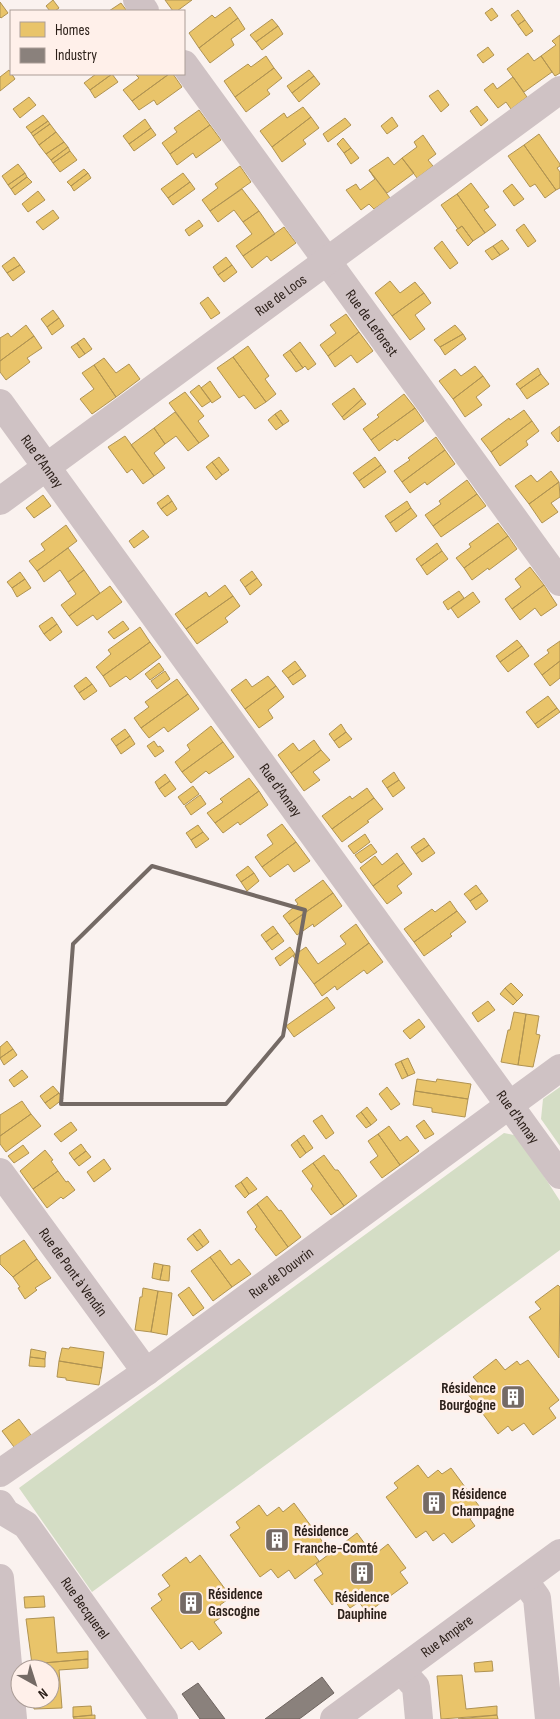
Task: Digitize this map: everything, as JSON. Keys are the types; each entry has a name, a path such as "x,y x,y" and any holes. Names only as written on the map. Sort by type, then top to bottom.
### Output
{"street":[{"name":"Rue de Leforest","path":"185,65 560,582"},
{"name":"Rue de Loos","path":"0,501 560,90"},
{"name":"Rue d'Annay","path":"0,403 560,1175"},
{"name":"Rue de Douvrin","path":"0,1473 146,1372 560,1068"},
{"name":"Rue de Pont à Vendin","path":"0,1172 146,1372"},
{"name":"Rue Becquerel","path":"2,1514 26,1525 164,1719"},
{"name":"Rue Ampère","path":"334,1719 560,1553"},
{"path":"0,1578 14,1719"},
{"path":"524,1580 537,1598 550,1719"},
{"path":"401,1670 416,1688 419,1719"}],"highlighted area":[{"path":"152,866 305,910 283,1036 226,1104 61,1104 73,944"}],"green space":[{"path":"560,1087 560,1146 541,1119 543,1099"},
{"path":"504,1133 518,1136 560,1201 560,1250 92,1592 19,1488"}],"building: Homes":[{"path":"53,0 59,8 49,10 46,6"},
{"path":"165,0 192,0 178,10 172,10"},
{"path":"0,2 8,13 1,18 0,17"},
{"path":"121,3 126,10 110,10"},
{"path":"230,7 238,18 199,48 189,33 212,15 215,18"},
{"path":"492,8 498,16 491,21 485,13"},
{"path":"518,10 525,20 518,25 511,15"},
{"path":"238,18 245,29 231,39 234,45 210,63 199,48"},
{"path":"272,19 278,26 256,42 250,35"},
{"path":"525,20 533,31 526,36 518,25"},
{"path":"278,26 283,34 262,50 256,42"},
{"path":"560,35 560,73 555,76 541,56 556,45 552,41"},
{"path":"488,47 494,55 483,63 477,55"},
{"path":"528,53 534,61 541,56 552,72 524,92 507,69"},
{"path":"266,56 274,68 235,97 224,81 248,64 251,67"},
{"path":"274,68 282,78 267,90 270,94 246,112 235,97"},
{"path":"9,70 10,75 15,79 0,91 0,77"},
{"path":"309,70 314,76 292,93 287,86"},
{"path":"95,75 111,75 90,90 84,83"},
{"path":"111,75 118,82 95,98 90,90"},
{"path":"136,75 168,75 132,101 123,90 139,78"},
{"path":"168,75 174,75 182,87 157,105 154,100 139,110 132,101"},
{"path":"314,76 320,84 299,102 292,93"},
{"path":"513,77 527,97 511,109 506,102 498,108 484,90 493,83 497,89"},
{"path":"438,90 449,105 441,112 429,96"},
{"path":"29,97 36,105 20,118 13,109"},
{"path":"477,106 488,120 481,126 470,111"},
{"path":"303,107 311,117 272,147 260,131 284,113 287,118"},
{"path":"199,110 210,125 170,154 162,143 177,132 174,128"},
{"path":"43,115 48,121 31,133 26,127"},
{"path":"311,117 319,128 303,140 306,144 282,162 272,147"},
{"path":"392,117 398,126 387,134 381,126"},
{"path":"345,118 351,125 328,142 323,134"},
{"path":"145,119 151,128 129,144 123,136"},
{"path":"48,121 50,124 33,136 31,133"},
{"path":"50,124 56,132 39,145 33,136"},
{"path":"210,125 221,140 196,158 193,153 177,165 170,154"},
{"path":"151,128 156,135 134,151 129,144"},
{"path":"56,132 64,142 46,154 39,145"},
{"path":"539,134 560,164 557,168 560,172 560,188 556,190 524,145"},
{"path":"423,135 436,154 428,160 433,166 417,178 402,158 417,147 414,142"},
{"path":"343,138 351,148 344,153 337,144"},
{"path":"64,142 68,147 51,160 46,154"},
{"path":"524,145 556,190 545,198 535,184 530,187 508,156"},
{"path":"68,147 70,151 53,163 51,160"},
{"path":"351,148 359,158 351,164 344,153"},
{"path":"70,151 77,160 60,172 53,163"},
{"path":"388,157 394,165 402,158 414,173 387,193 369,170"},
{"path":"18,164 25,173 8,185 2,176"},
{"path":"240,166 251,182 210,211 202,200 218,188 215,184"},
{"path":"84,169 88,173 71,186 67,182"},
{"path":"369,170 390,198 374,209 369,204 361,210 346,190 356,184 360,190 375,179"},
{"path":"25,173 27,177 11,189 8,185"},
{"path":"88,173 91,178 74,191 71,186"},
{"path":"183,173 190,182 168,198 161,189"},
{"path":"27,177 32,182 15,195 11,189"},
{"path":"190,182 195,189 173,205 168,198"},
{"path":"471,183 489,207 484,210 496,225 485,233 457,194"},
{"path":"512,184 524,199 514,206 503,191"},
{"path":"242,189 259,211 243,222 234,210 218,222 210,211"},
{"path":"38,191 45,200 28,212 22,204"},
{"path":"457,194 485,233 473,241 462,226 458,229 441,205"},
{"path":"53,210 59,218 43,230 36,222"},
{"path":"259,211 275,234 243,256 236,246 252,234 243,222"},
{"path":"199,220 203,226 189,236 185,230"},
{"path":"524,224 536,241 528,247 516,230"},
{"path":"462,226 473,241 468,246 456,230"},
{"path":"284,227 296,243 271,261 267,256 252,268 243,256"},
{"path":"502,240 509,249 500,255 493,246"},
{"path":"442,241 458,263 450,269 434,248"},
{"path":"493,246 500,255 492,260 485,251"},
{"path":"14,257 20,265 7,273 2,266"},
{"path":"226,257 232,265 218,275 213,267"},
{"path":"20,265 25,272 13,281 7,273"},
{"path":"232,265 237,272 224,282 218,275"},
{"path":"390,281 400,293 415,282 424,293 392,316 375,293"},
{"path":"424,293 431,303 415,315 425,329 410,340 392,316"},
{"path":"208,297 220,313 211,319 200,303"},
{"path":"53,310 59,318 47,327 41,319"},
{"path":"346,314 359,332 328,356 320,345 336,333 330,325"},
{"path":"59,318 64,326 52,335 47,327"},
{"path":"26,325 34,336 0,361 0,338 8,333 11,337"},
{"path":"455,325 463,334 440,347 434,340"},
{"path":"359,332 373,351 357,363 351,355 335,367 328,356"},
{"path":"463,334 466,339 445,355 440,347"},
{"path":"34,336 42,348 27,358 30,362 6,380 0,372 0,361"},
{"path":"84,338 92,349 85,354 77,343"},
{"path":"300,342 316,364 308,370 305,366 303,368 290,350"},
{"path":"77,343 85,354 79,358 71,347"},
{"path":"248,346 269,376 265,379 276,394 266,402 233,357"},
{"path":"290,350 303,368 296,372 283,355"},
{"path":"233,357 266,402 255,409 244,395 239,398 217,368"},
{"path":"104,358 116,373 129,364 140,379 116,397 94,365"},
{"path":"94,365 116,397 92,414 80,399 94,389 82,373"},
{"path":"475,366 483,376 453,399 439,381 455,369 461,376"},
{"path":"538,368 541,374 520,389 516,384"},
{"path":"541,374 549,384 527,399 520,389"},
{"path":"483,376 490,386 476,397 482,405 465,417 453,399"},
{"path":"210,381 221,397 212,403 201,388"},
{"path":"199,385 211,401 202,407 190,392"},
{"path":"354,388 362,399 342,417 332,404"},
{"path":"185,392 204,416 198,421 209,436 199,443 169,403"},
{"path":"404,394 415,408 371,440 363,429 379,417 377,415"},
{"path":"362,399 366,404 344,420 342,417"},
{"path":"415,408 424,421 397,441 395,439 379,451 371,440"},
{"path":"281,410 289,421 283,425 275,414"},
{"path":"524,410 532,421 491,452 481,439 509,418 510,420"},
{"path":"175,412 199,443 188,451 176,436 165,444 154,428"},
{"path":"275,414 283,425 276,430 268,420"},
{"path":"532,421 539,431 526,441 528,445 500,466 491,452"},
{"path":"560,426 560,440 558,442 551,433"},
{"path":"154,428 165,444 154,453 165,468 154,476 131,445"},
{"path":"125,436 154,476 143,484 132,469 127,473 108,447"},
{"path":"436,437 445,450 402,482 394,471 410,460 408,458"},
{"path":"445,450 455,464 427,485 425,482 410,493 402,482"},
{"path":"219,457 229,470 222,475 212,462"},
{"path":"375,457 381,465 359,481 353,473"},
{"path":"212,462 222,475 216,480 206,467"},
{"path":"381,465 386,472 364,488 359,481"},
{"path":"551,471 559,482 529,504 515,486 531,475 537,482"},
{"path":"467,480 477,494 433,526 425,515 441,504 439,501"},
{"path":"559,482 560,497 551,503 558,512 542,523 529,504"},
{"path":"477,494 486,506 441,537 433,526"},
{"path":"43,495 51,506 34,518 26,508"},
{"path":"168,495 172,501 161,509 157,503"},
{"path":"172,501 177,509 167,516 161,509"},
{"path":"407,501 411,508 390,523 385,516"},
{"path":"411,508 417,516 396,532 390,523"},
{"path":"498,523 508,536 464,568 456,558 471,547 469,544"},
{"path":"66,525 77,541 37,571 29,561 45,550 41,544"},
{"path":"143,530 149,537 134,548 129,541"},
{"path":"508,536 517,549 472,580 464,568"},
{"path":"437,543 442,551 421,566 416,559"},
{"path":"68,548 84,570 68,582 60,570 44,582 37,571"},
{"path":"442,551 448,559 427,575 421,566"},
{"path":"530,567 544,585 512,609 505,599 521,587 515,579"},
{"path":"84,570 100,593 69,616 61,605 76,594 68,582"},
{"path":"252,571 257,578 245,587 240,580"},
{"path":"20,572 25,579 12,588 7,582"},
{"path":"257,578 262,585 250,595 245,587"},
{"path":"25,579 31,588 17,597 12,588"},
{"path":"225,585 233,596 186,629 175,614 206,592 209,597"},
{"path":"544,585 557,605 541,616 535,608 520,620 512,609"},
{"path":"110,586 122,602 97,620 93,615 77,626 69,616"},
{"path":"459,591 464,598 448,610 443,602"},
{"path":"473,592 480,602 458,618 451,608"},
{"path":"233,596 240,606 225,618 228,622 197,644 186,629"},
{"path":"52,617 57,624 44,634 39,626"},
{"path":"123,621 129,629 114,639 108,632"},
{"path":"57,624 62,632 50,641 44,634"},
{"path":"140,627 150,642 103,676 96,667 111,654 108,650"},
{"path":"517,640 522,646 500,662 496,656"},
{"path":"560,641 560,661 542,675 534,664 549,653 547,650"},
{"path":"150,642 161,657 130,680 126,676 110,687 103,676"},
{"path":"522,646 529,656 508,672 500,662"},
{"path":"295,661 301,669 288,678 282,671"},
{"path":"560,661 560,678 550,686 542,675"},
{"path":"159,663 164,670 150,680 145,674"},
{"path":"301,669 306,676 293,685 288,678"},
{"path":"165,671 170,679 157,689 151,681"},
{"path":"268,676 276,686 245,709 231,690 246,679 252,687"},
{"path":"86,677 92,684 79,693 74,686"},
{"path":"177,679 188,694 141,728 134,718 149,707 145,702"},
{"path":"92,684 97,691 84,700 79,693"},
{"path":"276,686 284,697 268,710 273,718 259,728 245,709"},
{"path":"188,694 199,709 168,732 164,727 149,738 141,728"},
{"path":"548,696 557,708 535,724 526,712"},
{"path":"557,708 560,712 538,728 535,724"},
{"path":"341,724 346,732 334,741 329,734"},
{"path":"211,726 223,742 182,772 175,762 190,750 187,745"},
{"path":"125,729 130,736 116,746 111,739"},
{"path":"346,732 352,739 339,748 334,741"},
{"path":"130,736 135,744 121,754 116,746"},
{"path":"314,740 321,750 291,773 278,755 293,743 299,751"},
{"path":"154,741 164,751 155,757 147,746"},
{"path":"223,742 234,757 209,774 206,771 191,783 182,772"},
{"path":"321,750 330,760 313,772 320,780 304,791 291,773"},
{"path":"394,772 399,780 387,788 382,781"},
{"path":"165,774 170,781 159,789 155,782"},
{"path":"249,778 259,791 215,823 207,813 223,802 220,799"},
{"path":"399,780 405,788 393,797 387,788"},
{"path":"170,781 176,789 165,797 159,789"},
{"path":"193,786 199,794 184,805 178,797"},
{"path":"367,788 374,798 332,829 322,816 350,796 352,799"},
{"path":"259,791 268,805 240,825 238,822 223,833 215,823"},
{"path":"200,795 206,804 191,815 185,806"},
{"path":"374,798 383,809 342,842 332,829"},
{"path":"282,824 296,842 262,867 255,857 273,844 267,835"},
{"path":"198,825 203,832 191,840 186,833"},
{"path":"203,832 209,839 196,848 191,840"},
{"path":"365,834 370,842 354,854 348,846"},
{"path":"424,838 429,845 416,854 411,847"},
{"path":"296,842 310,861 294,872 288,864 270,877 262,867"},
{"path":"371,844 377,852 361,863 355,855"},
{"path":"429,845 435,853 422,862 416,854"},
{"path":"397,853 404,863 373,886 360,868 375,856 382,865"},
{"path":"404,863 412,874 397,886 402,893 387,904 373,886"},
{"path":"248,866 254,873 241,882 236,875"},
{"path":"254,873 259,881 247,891 241,882"},
{"path":"323,880 333,893 289,924 283,916 298,904 295,900"},
{"path":"476,885 482,893 470,901 464,894"},
{"path":"333,893 342,906 314,927 313,924 297,935 289,924"},
{"path":"482,893 488,901 476,910 470,901"},
{"path":"450,901 457,911 414,942 404,929 432,909 435,912"},
{"path":"457,911 466,922 450,934 452,936 424,956 414,942"},
{"path":"356,924 369,943 314,984 293,956 306,947 318,964 346,944 340,936"},
{"path":"273,926 278,933 266,942 261,935"},
{"path":"278,933 284,941 272,950 266,942"},
{"path":"369,943 383,962 367,974 364,970 337,990 335,986 322,996 314,984"},
{"path":"290,947 295,954 280,966 275,958"},
{"path":"511,983 523,995 517,1001 505,988"},
{"path":"505,988 517,1001 513,1005 500,994"},
{"path":"327,997 335,1008 294,1037 286,1026"},
{"path":"488,1001 495,1010 478,1022 472,1013"},
{"path":"514,1012 526,1014 518,1065 501,1062"},
{"path":"526,1014 539,1016 536,1034 540,1035 533,1067 518,1065"},
{"path":"419,1019 425,1027 410,1039 403,1031"},
{"path":"7,1041 13,1049 0,1058 0,1047"},
{"path":"13,1049 17,1055 4,1065 0,1058"},
{"path":"408,1058 415,1073 408,1076 401,1061"},
{"path":"401,1061 408,1076 402,1079 395,1064"},
{"path":"22,1070 28,1077 14,1087 9,1080"},
{"path":"417,1079 436,1082 437,1079 471,1084 468,1099 415,1091"},
{"path":"53,1086 59,1093 45,1103 40,1096"},
{"path":"387,1087 400,1104 391,1110 379,1094"},
{"path":"415,1091 468,1099 465,1117 432,1112 432,1108 413,1105"},
{"path":"59,1093 63,1099 50,1109 45,1103"},
{"path":"22,1101 31,1114 0,1136 0,1115"},
{"path":"367,1107 377,1120 371,1125 361,1112"},
{"path":"361,1112 371,1125 366,1128 356,1116"},
{"path":"31,1114 41,1126 6,1152 0,1144 0,1136"},
{"path":"322,1115 334,1133 326,1139 313,1121"},
{"path":"424,1120 434,1134 425,1139 416,1126"},
{"path":"71,1122 77,1130 61,1142 54,1134"},
{"path":"389,1126 400,1141 407,1136 419,1151 400,1165 378,1134"},
{"path":"378,1134 400,1165 382,1178 370,1162 378,1156 368,1141"},
{"path":"304,1135 313,1148 306,1153 297,1140"},
{"path":"297,1140 306,1153 300,1158 291,1145"},
{"path":"81,1144 86,1151 74,1160 69,1153"},
{"path":"23,1145 29,1153 14,1163 8,1156"},
{"path":"45,1150 53,1160 51,1161 58,1171 33,1189 20,1171"},
{"path":"86,1151 91,1157 79,1166 74,1160"},
{"path":"324,1155 335,1170 338,1170 357,1196 344,1206 313,1163"},
{"path":"104,1159 111,1169 94,1182 87,1172"},
{"path":"313,1163 344,1206 331,1215 311,1189 313,1186 302,1171"},
{"path":"58,1171 75,1190 63,1199 61,1197 47,1208 33,1189"},
{"path":"247,1177 257,1189 249,1194 241,1182"},
{"path":"241,1182 249,1194 245,1198 235,1186"},
{"path":"267,1196 279,1211 281,1210 301,1237 288,1247 257,1204"},
{"path":"257,1204 288,1247 276,1256 255,1229 257,1227 247,1212"},
{"path":"200,1229 209,1242 203,1247 193,1234"},
{"path":"193,1234 203,1247 197,1251 187,1239"},
{"path":"24,1240 37,1259 13,1277 0,1264 0,1256"},
{"path":"220,1250 231,1265 239,1259 251,1274 232,1287 210,1257"},
{"path":"210,1257 232,1287 213,1301 191,1271"},
{"path":"37,1259 51,1278 35,1288 37,1290 25,1299 13,1277"},
{"path":"154,1263 163,1265 160,1280 152,1278"},
{"path":"163,1265 170,1266 169,1281 160,1280"},
{"path":"558,1285 560,1287 559,1358 529,1317 541,1309 535,1302"},
{"path":"189,1287 204,1308 193,1316 178,1295"},
{"path":"143,1288 158,1291 151,1332 135,1330"},
{"path":"158,1291 172,1293 167,1335 151,1332"},
{"path":"70,1347 104,1352 102,1368 59,1361 62,1348 69,1349"},
{"path":"31,1349 46,1352 45,1359 30,1357"},
{"path":"30,1357 45,1359 45,1367 29,1366"},
{"name":"Résidence Bourgogne","path":"496,1359 505,1370 517,1361 520,1365 528,1360 559,1400 549,1408 556,1418 533,1435 524,1423 512,1431 508,1426 498,1434 468,1394 480,1385 473,1377"},
{"path":"59,1361 102,1368 99,1385 57,1377"},
{"path":"19,1419 31,1435 14,1447 2,1431"},
{"name":"Résidence Champagne","path":"418,1465 428,1478 438,1470 442,1474 451,1468 482,1510 470,1519 475,1526 452,1543 444,1533 433,1541 426,1531 416,1538 386,1497 398,1488 394,1483"},
{"name":"Résidence Franche-Comté","path":"294,1503 325,1545 313,1553 319,1561 295,1579 289,1570 278,1578 271,1569 260,1577 230,1535 240,1528 236,1522 259,1505 267,1516 279,1507 283,1512"},
{"name":"Résidence Dauphine","path":"357,1533 365,1544 369,1541 378,1552 388,1544 406,1568 400,1572 408,1583 367,1613 359,1602 350,1608 342,1597 332,1605 314,1580 323,1574 316,1564"},
{"name":"Résidence Gascogne","path":"200,1555 231,1597 220,1605 226,1614 214,1622 222,1633 199,1650 192,1641 181,1649 151,1608 162,1600 158,1594 170,1586 162,1575 186,1557 190,1563"},
{"path":"44,1596 45,1607 25,1608 24,1597"},
{"path":"54,1617 57,1653 88,1651 88,1659 60,1662 60,1659 31,1659 26,1619"},
{"path":"88,1659 88,1668 60,1670 60,1662"},
{"path":"492,1661 493,1671 475,1672 474,1663"},
{"path":"462,1675 466,1709 497,1706 497,1715 441,1719 437,1676"},
{"path":"60,1683 62,1708 60,1708"},
{"path":"91,1706 92,1715 73,1717 73,1707"},
{"path":"95,1715 95,1719 74,1719 73,1717"},
{"path":"497,1715 498,1719 458,1719"}],"building: Industry":[{"path":"322,1677 334,1693 302,1717 299,1719 265,1719"},
{"path":"198,1683 225,1719 200,1719 182,1694"}],"place":[{"name":"Résidence Bourgogne","path":"513,1397"},
{"name":"Résidence Champagne","path":"434,1503"},
{"name":"Résidence Franche-Comté","path":"277,1540"},
{"name":"Résidence Dauphine","path":"362,1573"},
{"name":"Résidence Gascogne","path":"191,1603"}]}
